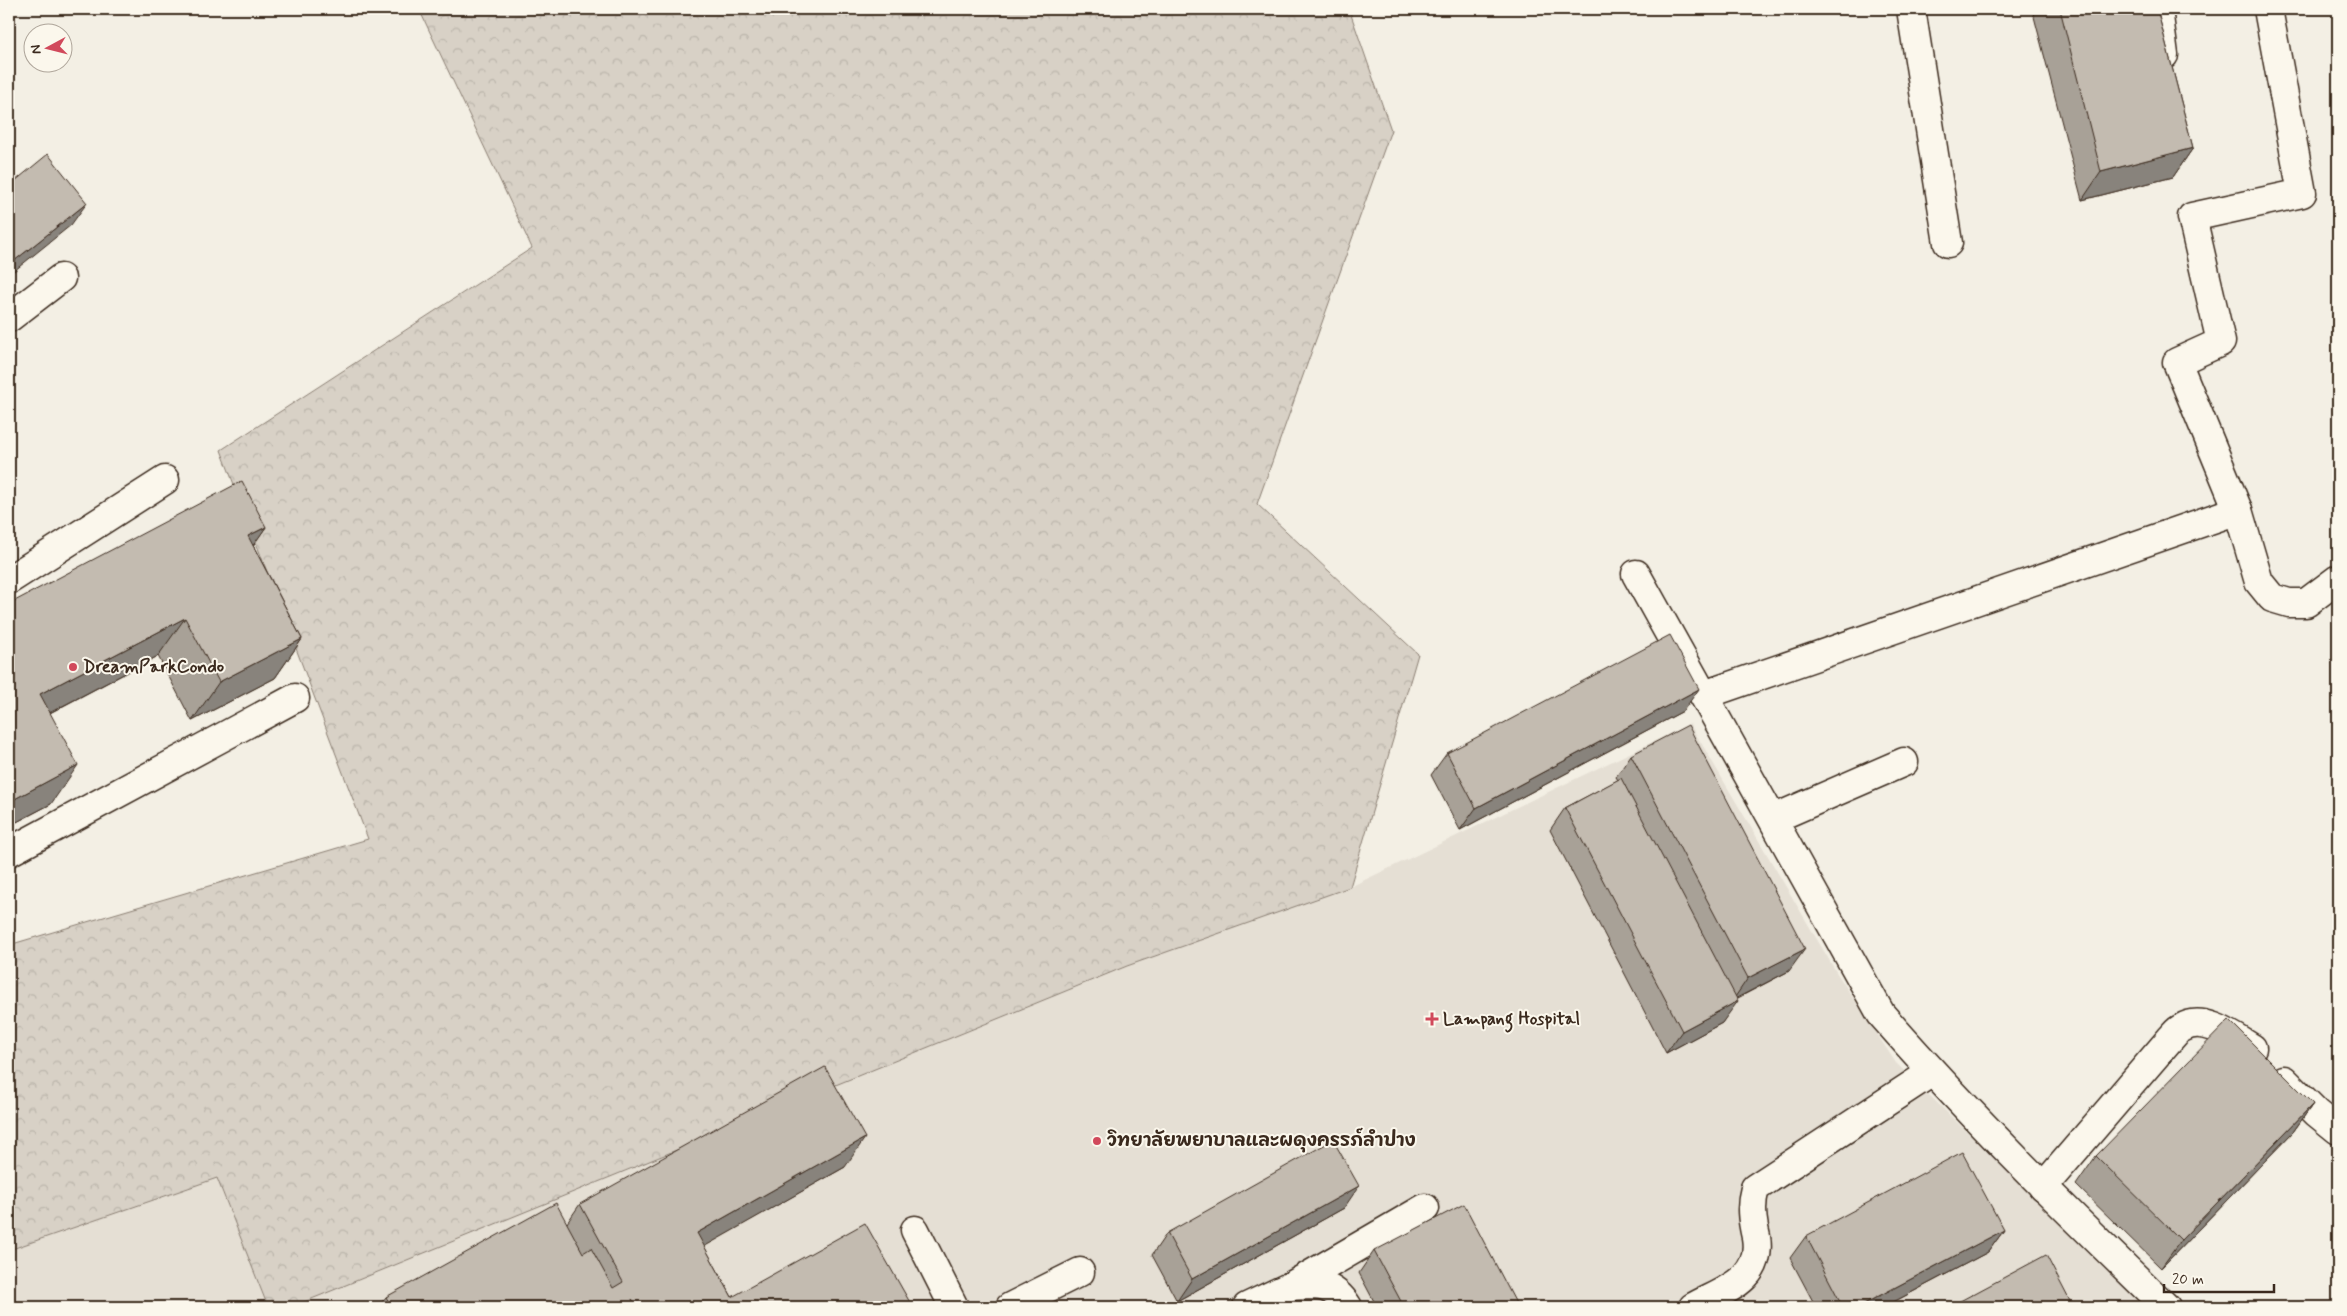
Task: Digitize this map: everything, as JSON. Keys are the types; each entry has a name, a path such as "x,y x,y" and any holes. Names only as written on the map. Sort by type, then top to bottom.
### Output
{"street":[{"path":"1911,9 1948,243"},
{"path":"2158,9 2168,83"},
{"path":"2268,9 2302,193 2192,217 2222,342 2177,362 2238,510 2259,582 2272,598 2288,603 2306,603 2338,579"},
{"path":"9,318 61,278"},
{"path":"9,580 165,480"},
{"path":"1704,695 2238,510"},
{"path":"1636,574 1882,1014 1932,1072 2043,1187 2166,1307"},
{"path":"9,852 295,698"},
{"path":"1773,819 1904,762"},
{"path":"2043,1187 2183,1026 2202,1023 2224,1031 2252,1047 2317,1113 2338,1130"},
{"path":"1693,1307 1745,1279 1756,1261 1756,1243 1751,1203 1755,1188 1932,1072"},
{"path":"1247,1307 1292,1286 1425,1208"},
{"path":"915,1230 954,1307"},
{"path":"1010,1307 1080,1272"},
{"path":"1292,1286 1312,1284 1325,1287 1340,1294 1348,1307"}],"shaded area":[{"name":"Lampang Hospital","path":"1690,724 1838,975 1896,1063 2148,1307 292,1307 1127,966 1350,887"},
{"path":"217,1178 268,1307 9,1307 9,1250"}],"green space":[{"path":"419,9 1349,9 1391,130 1257,504 1418,654 1350,887 1127,966 292,1307 268,1307 217,1178 9,1250 9,945 368,839 221,450 532,248"}],"building":[{"path":"2060,9 2157,9 2193,148 2101,172"},
{"path":"48,154 87,203 9,265 9,186"},
{"name":"DreamParkCondo","path":"242,481 266,527 248,536 302,639 219,682 185,618 40,694 78,765 9,802 9,604"},
{"path":"1670,635 1699,689 1476,808 1447,753"},
{"path":"1688,725 1805,949 1748,978 1631,755"},
{"path":"1621,778 1738,1001 1682,1031 1565,808"},
{"path":"2229,1020 2313,1104 2181,1240 2096,1156"},
{"path":"825,1067 865,1138 697,1233 732,1297 865,1223 912,1306 637,1307 632,1299 636,1307 392,1307 386,1297 556,1203 583,1253 591,1248 613,1288 623,1282 580,1204"},
{"path":"1333,1140 1359,1186 1192,1279 1167,1233"},
{"path":"1962,1152 2004,1230 1858,1307 1843,1307 1806,1236"},
{"path":"1464,1204 1518,1307 1404,1307 1374,1251"},
{"path":"2046,1255 2073,1307 1949,1307"}],"place":[{"name":"DreamParkCondo","path":"73,667"},
{"name":"Lampang Hospital","path":"1432,1019"},
{"name":"วิทยาลัยพยาบาลและผดุงครรภ์ลําปาง","path":"1097,1141"}]}
